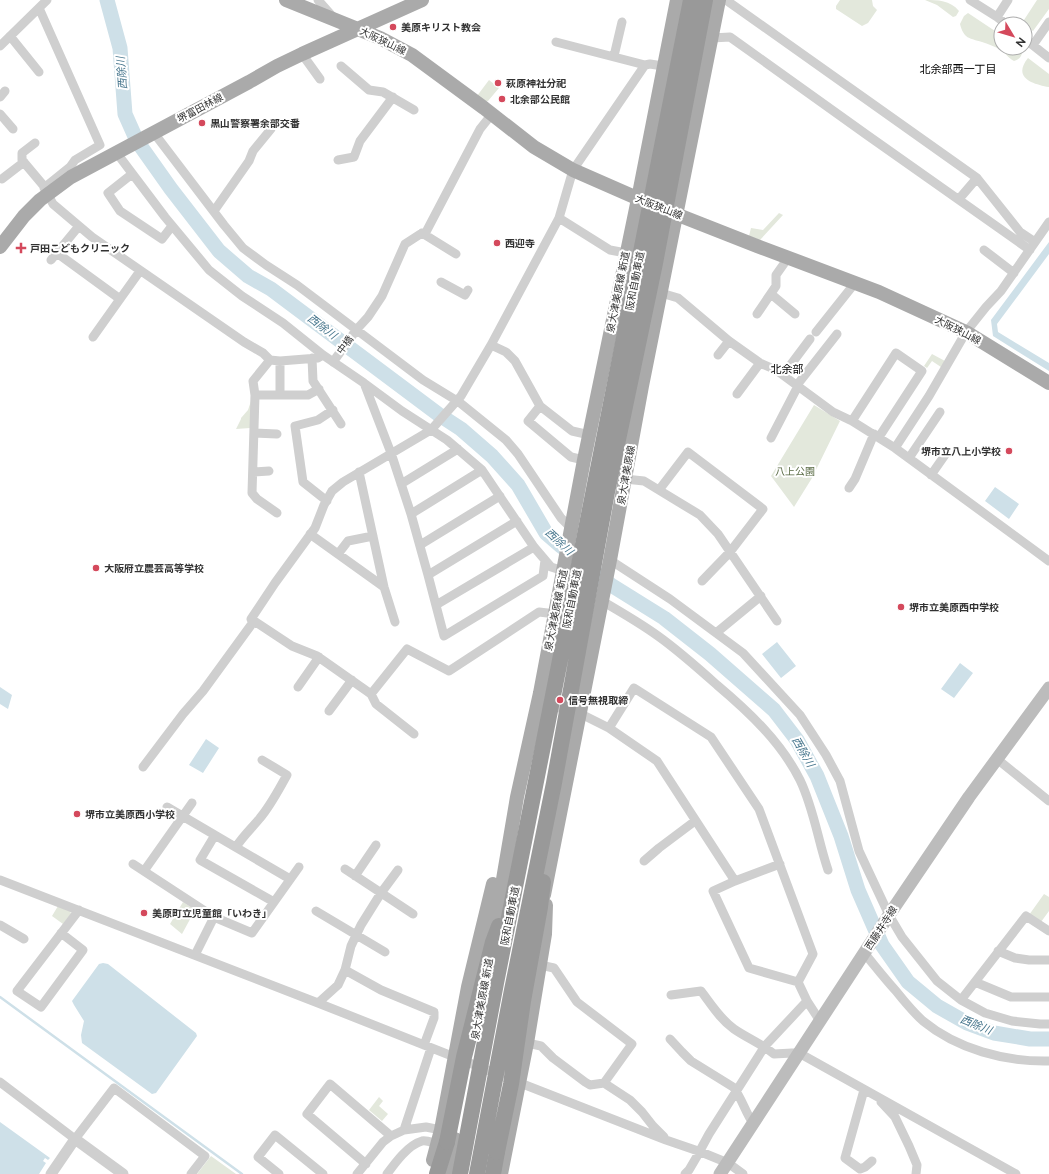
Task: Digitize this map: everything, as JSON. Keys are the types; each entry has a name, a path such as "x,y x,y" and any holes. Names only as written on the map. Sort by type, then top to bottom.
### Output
{"highway":[{"name":"阪和自動車道","path":"460,1174 518,872 691,0"},
{"name":"阪和自動車道","path":"477,1174 512,990 554,783 606,499 655,263 705,0"},
{"path":"493,1174 511,1084 523,1001 540,907 554,783"},
{"path":"437,1174 442,1139 493,942 518,872"},
{"path":"440,1174 442,1139"}],"main road":[{"name":"大阪狭山線","path":"286,0 302,3 335,20 380,38 412,55 534,147 573,170 638,199 879,292 966,332 1049,383"},
{"name":"堺富田林線","path":"0,247 46,191 277,66 422,0"},
{"name":"泉大津美原線 新道","path":"447,1174 470,1064 517,797 556,614 584,460 638,199 677,0"},
{"path":"661,293 719,0"},
{"name":"泉大津美原線","path":"610,562 642,386 661,293"},
{"path":"485,1174 546,885 610,562"},
{"name":"西藤井寺線","path":"720,1174 968,797 1049,688"},
{"path":"429,1174 442,1139 454,1058 468,987 510,814 517,797"},
{"path":"501,1174 527,1043 545,934 546,885"}],"street":[{"path":"0,46 47,0"},
{"path":"318,0 335,20"},
{"path":"726,0 977,178 1033,246"},
{"path":"970,0 996,16"},
{"path":"999,16 1008,0"},
{"path":"39,8 100,145 76,160 46,191"},
{"path":"614,56 622,22"},
{"path":"1049,22 1033,45 1049,58"},
{"path":"10,36 39,72"},
{"path":"712,38 730,37 959,199 1033,246"},
{"path":"556,42 575,50 614,56 645,65 650,64 663,66"},
{"path":"302,54 320,79"},
{"path":"143,767 183,714 203,691 254,621 252,619 275,583 315,528 332,491 359,472 431,430 458,401 491,346 559,218 573,170 645,65"},
{"path":"341,66 369,90 383,92 414,110"},
{"path":"338,160 354,157 360,141 393,97"},
{"path":"0,114 13,129"},
{"path":"456,254 422,233 426,232 480,129 492,114"},
{"path":"214,211 249,161 253,151 271,129"},
{"path":"152,134 243,248 297,285 423,380 458,401 506,440 518,454 571,532"},
{"path":"35,143 22,153 22,160 43,185 53,204 92,237 244,342 263,353 270,360 280,362 318,358 323,355"},
{"path":"118,151 132,174 172,226 209,270 242,296 284,323 323,355 458,449 482,470 534,547 551,567 564,570"},
{"path":"2,179 24,162"},
{"path":"132,174 108,193 120,211 162,239 172,226"},
{"path":"959,199 977,178"},
{"path":"559,218 610,250 626,253"},
{"path":"895,448 929,396 966,332 1001,291 1049,222"},
{"path":"79,226 54,257 120,299"},
{"name":"中橋","path":"333,361 368,317 382,296 405,244 422,233"},
{"path":"984,250 1014,273"},
{"path":"757,314 776,286 776,275 788,258"},
{"path":"93,337 140,271"},
{"path":"441,282 465,295 468,290"},
{"path":"783,374 855,283"},
{"path":"661,293 678,298 729,341 760,363 783,374 833,412 852,420 895,448 1049,561"},
{"path":"771,294 795,314"},
{"path":"771,438 798,386 837,334"},
{"path":"718,355 729,341"},
{"path":"491,346 506,352 515,361 540,406 572,431 590,435"},
{"path":"849,488 876,436 922,371 896,353 852,420"},
{"path":"312,358 313,381 341,424"},
{"path":"270,360 253,380 255,395 252,493 257,499 277,513"},
{"path":"280,362 280,395"},
{"path":"737,394 760,363"},
{"path":"364,383 391,453 411,514 444,636 543,576 545,560"},
{"path":"255,395 308,395 319,389"},
{"path":"540,406 528,421 571,457 584,460"},
{"path":"327,500 303,482 295,426 318,420 333,410"},
{"path":"908,458 940,412"},
{"path":"254,433 277,434"},
{"path":"401,484 458,449"},
{"path":"659,490 688,452 763,509 730,552 702,581"},
{"path":"931,474 945,456"},
{"path":"411,514 482,470"},
{"path":"253,472 269,471"},
{"path":"359,472 384,587 395,622"},
{"path":"625,479 644,480 700,515 718,534 777,621"},
{"path":"420,545 500,496"},
{"path":"428,575 516,521"},
{"path":"310,534 384,587"},
{"path":"338,554 348,541 373,536"},
{"path":"436,605 534,547"},
{"path":"610,562 670,599 742,653 800,715 815,737 840,781 859,851 887,918 937,981 961,1000 985,1014 1012,1021 1049,1024"},
{"path":"716,633 760,596"},
{"path":"602,599 659,637 736,701 761,725 789,761 800,781 809,805 828,870"},
{"path":"371,694 407,649 449,671 539,612 556,614"},
{"path":"254,621 292,646 319,658 352,680 371,694 376,704 414,734"},
{"path":"298,687 319,658"},
{"path":"329,711 352,680"},
{"path":"610,728 634,688 710,737 759,809 813,954 798,982"},
{"path":"538,703 579,713 610,728 657,761 735,881"},
{"path":"996,759 1049,801"},
{"path":"236,847 242,837 250,831 262,816 287,775 262,760"},
{"path":"144,871 192,803"},
{"path":"167,807 290,879"},
{"path":"644,861 695,821"},
{"path":"215,835 200,860 274,902"},
{"path":"355,876 376,845"},
{"path":"133,864 214,917 252,933 299,867"},
{"path":"780,864 713,891 749,968 798,982 807,1001 820,1021"},
{"path":"345,869 413,914"},
{"path":"318,1003 338,985 345,970 351,946 356,935 380,893 398,870"},
{"path":"0,880 318,1003 505,1078 701,1152 728,1163 743,1174"},
{"path":"61,933 84,950 41,1007 17,991 61,933 79,910"},
{"path":"316,911 386,952"},
{"path":"961,1000 1026,916 1049,931"},
{"path":"195,955 214,917"},
{"path":"0,925 24,939"},
{"path":"866,951 904,1001 923,1020 948,1038 970,1048 1004,1057 1038,1062 1049,1062"},
{"path":"998,951 1015,958 1049,960"},
{"path":"540,966 554,968 577,1002 632,1044 604,1083"},
{"path":"345,970 381,990 434,1012 427,1047 404,1130"},
{"path":"975,982 1011,997 1049,997"},
{"path":"671,995 701,991 717,1013 734,1029 765,1046 774,1054 792,1052 799,1053 1016,1174"},
{"path":"685,1174 701,1152 709,1134 765,1046 807,1001"},
{"path":"670,1039 691,1061 733,1087 753,1123"},
{"path":"527,1043 541,1046 553,1058 584,1082 590,1085 604,1083 630,1100 666,1140"},
{"path":"0,1082 75,1140 123,1174"},
{"path":"366,1164 307,1114 330,1084 391,1136"},
{"path":"51,1174 114,1088 205,1156 191,1174"},
{"path":"864,1090 845,1158 859,1171 872,1161"},
{"path":"877,1096 895,1117 917,1165 916,1174"},
{"path":"357,1174 383,1142 391,1136 404,1130 426,1127 442,1139"},
{"path":"279,1174 258,1157 275,1136 323,1174"},
{"path":"387,1174 396,1162 412,1146 423,1141 442,1139"}],"green space":[{"path":"840,0 872,0 873,6 877,10 868,23 862,26 836,9 836,6"},
{"path":"925,0 948,3 959,11 956,16 953,17 937,5"},
{"path":"1037,0 1049,0 1049,9 1033,31 1033,16 1027,16"},
{"path":"968,13 993,30 993,47 970,39 963,33 960,24 964,16"},
{"path":"1008,56 1021,56 1020,58 1014,61"},
{"path":"1028,58 1049,74 1049,87 1031,82 1023,75 1022,71"},
{"path":"489,80 499,88 488,101 485,101 477,96"},
{"path":"779,213 783,215 760,240 749,236 751,228 763,230"},
{"path":"932,354 945,361 941,367 932,361 927,368 924,366"},
{"path":"251,401 250,428 236,429 241,418 248,410"},
{"name":"八上公園","path":"814,405 840,421 812,478 794,507 771,476"},
{"path":"1044,894 1049,897 1049,911 1041,922 1029,915"},
{"path":"183,902 195,910 182,934 170,924"},
{"path":"58,906 70,910 71,914 63,924 52,916"},
{"path":"379,1097 383,1101 379,1106 388,1114 382,1121 369,1110"},
{"path":"211,1156 236,1174 197,1174"}],"shaded area":[{"path":"1049,242 1049,254 997,324 998,332 1049,363 1049,371 993,336 991,320"},
{"path":"995,487 1019,504 1009,519 985,501"},
{"path":"777,642 796,666 781,678 762,654"},
{"path":"960,663 973,673 954,698 941,689"},
{"path":"0,687 12,695 8,709 0,704"},
{"path":"206,739 219,748 203,773 189,765"},
{"path":"99,964 108,964 196,1033 197,1036 156,1093 152,1094 82,1043 81,1035 84,1021 72,1001"},
{"path":"0,1122 50,1158 48,1160 45,1158 43,1161 46,1163 39,1174 0,1174"}],"waterway":[{"name":"西除川","path":"107,0 120,48 125,114 137,141 171,189 219,251 248,276 271,289 438,414 461,429 492,456 518,485 546,533 577,558"},
{"name":"西除川","path":"596,573 611,585 664,618 710,654 774,710 797,740 817,776 841,836 858,890 882,945 908,982 937,1006 967,1023 994,1033 1030,1039 1049,1039"},
{"path":"0,997 242,1174"}],"place":[{"name":"美原キリスト教会","path":"393,27"},
{"name":"萩原神社分祀","path":"498,83"},
{"name":"北余部公民館","path":"502,99"},
{"name":"黒山警察署余部交番","path":"202,123"},
{"name":"西迎寺","path":"497,243"},
{"name":"戸田こどもクリニック","path":"21,248"},
{"name":"堺市立八上小学校","path":"1009,451"},
{"name":"大阪府立農芸高等学校","path":"96,568"},
{"name":"堺市立美原西中学校","path":"901,607"},
{"name":"信号無視取締","path":"560,700"},
{"name":"堺市立美原西小学校","path":"77,814"},
{"name":"美原町立児童館「いわき」","path":"144,913"}],"district":[{"name":"北余部西一丁目","path":"958,69"},
{"name":"北余部","path":"787,369"}]}
